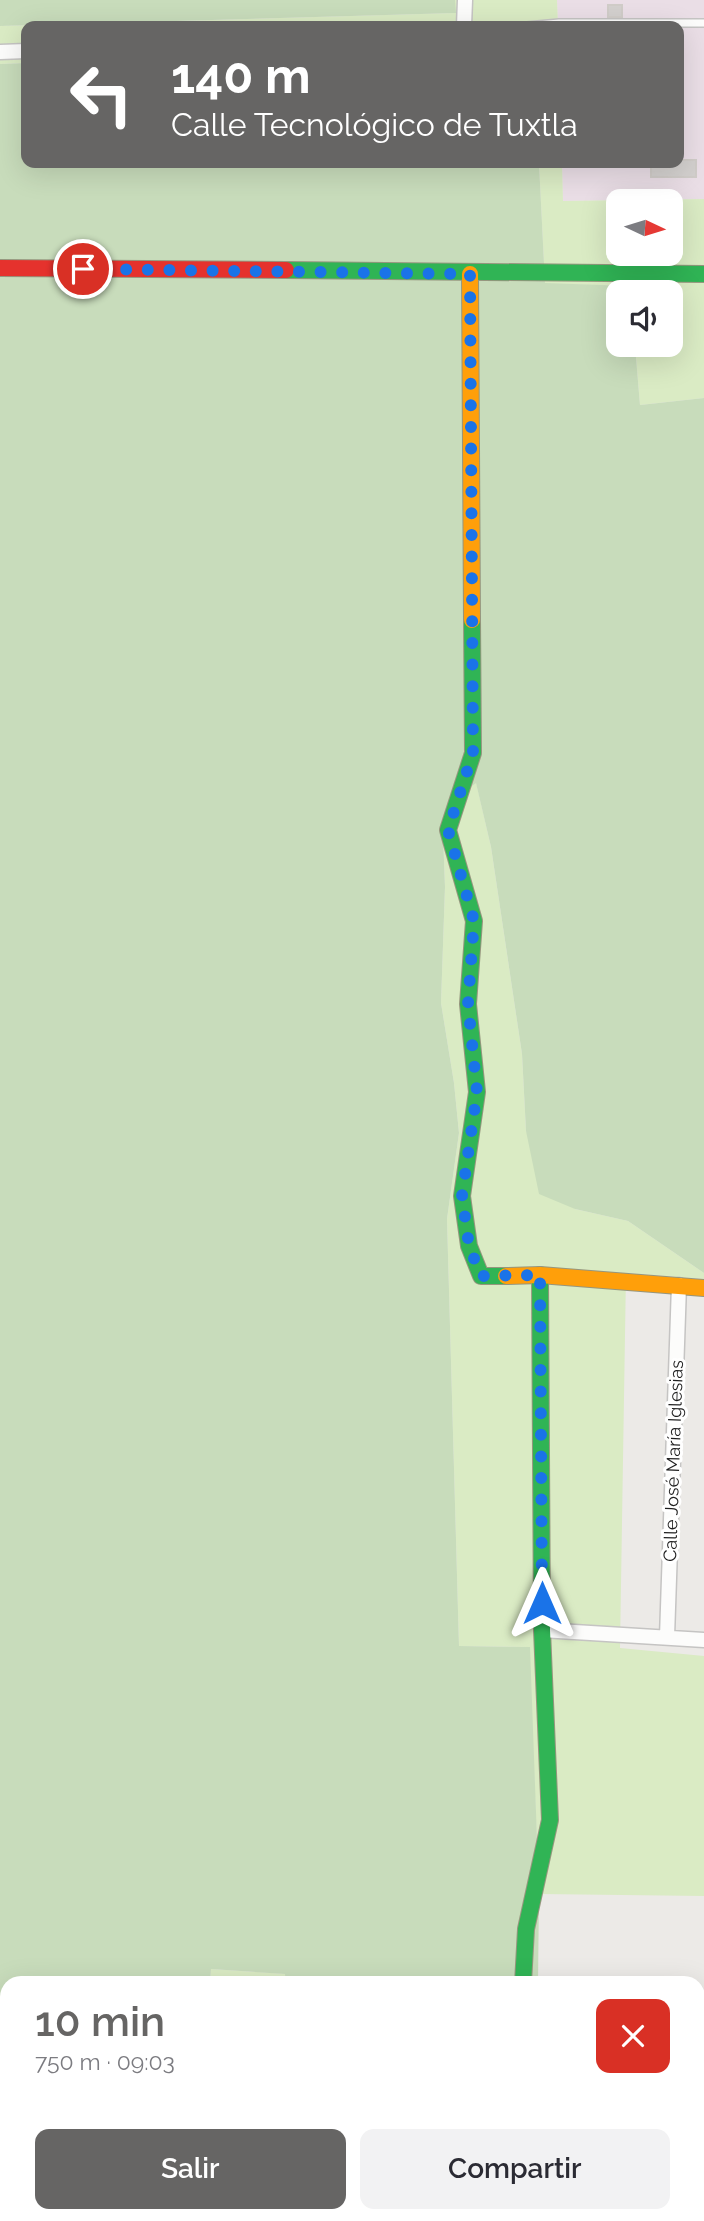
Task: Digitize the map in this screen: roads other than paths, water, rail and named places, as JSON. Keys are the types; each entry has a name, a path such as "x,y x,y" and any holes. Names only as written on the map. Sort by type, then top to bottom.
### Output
{"street":[{"path":"464,21 465,0"},
{"path":"0,52 21,51"},
{"path":"0,268 704,274"},
{"path":"470,274 473,753 448,830 474,921 468,1004 477,1092 462,1196 469,1246 481,1276 540,1275 704,1288"},
{"path":"523,1976 526,1929 550,1820 542,1630 540,1275"},
{"name":"Calle José María Iglesias","path":"667,1637 679,1285"},
{"path":"542,1630 704,1640"}],"lane":[{"path":"684,23 704,23"}]}
